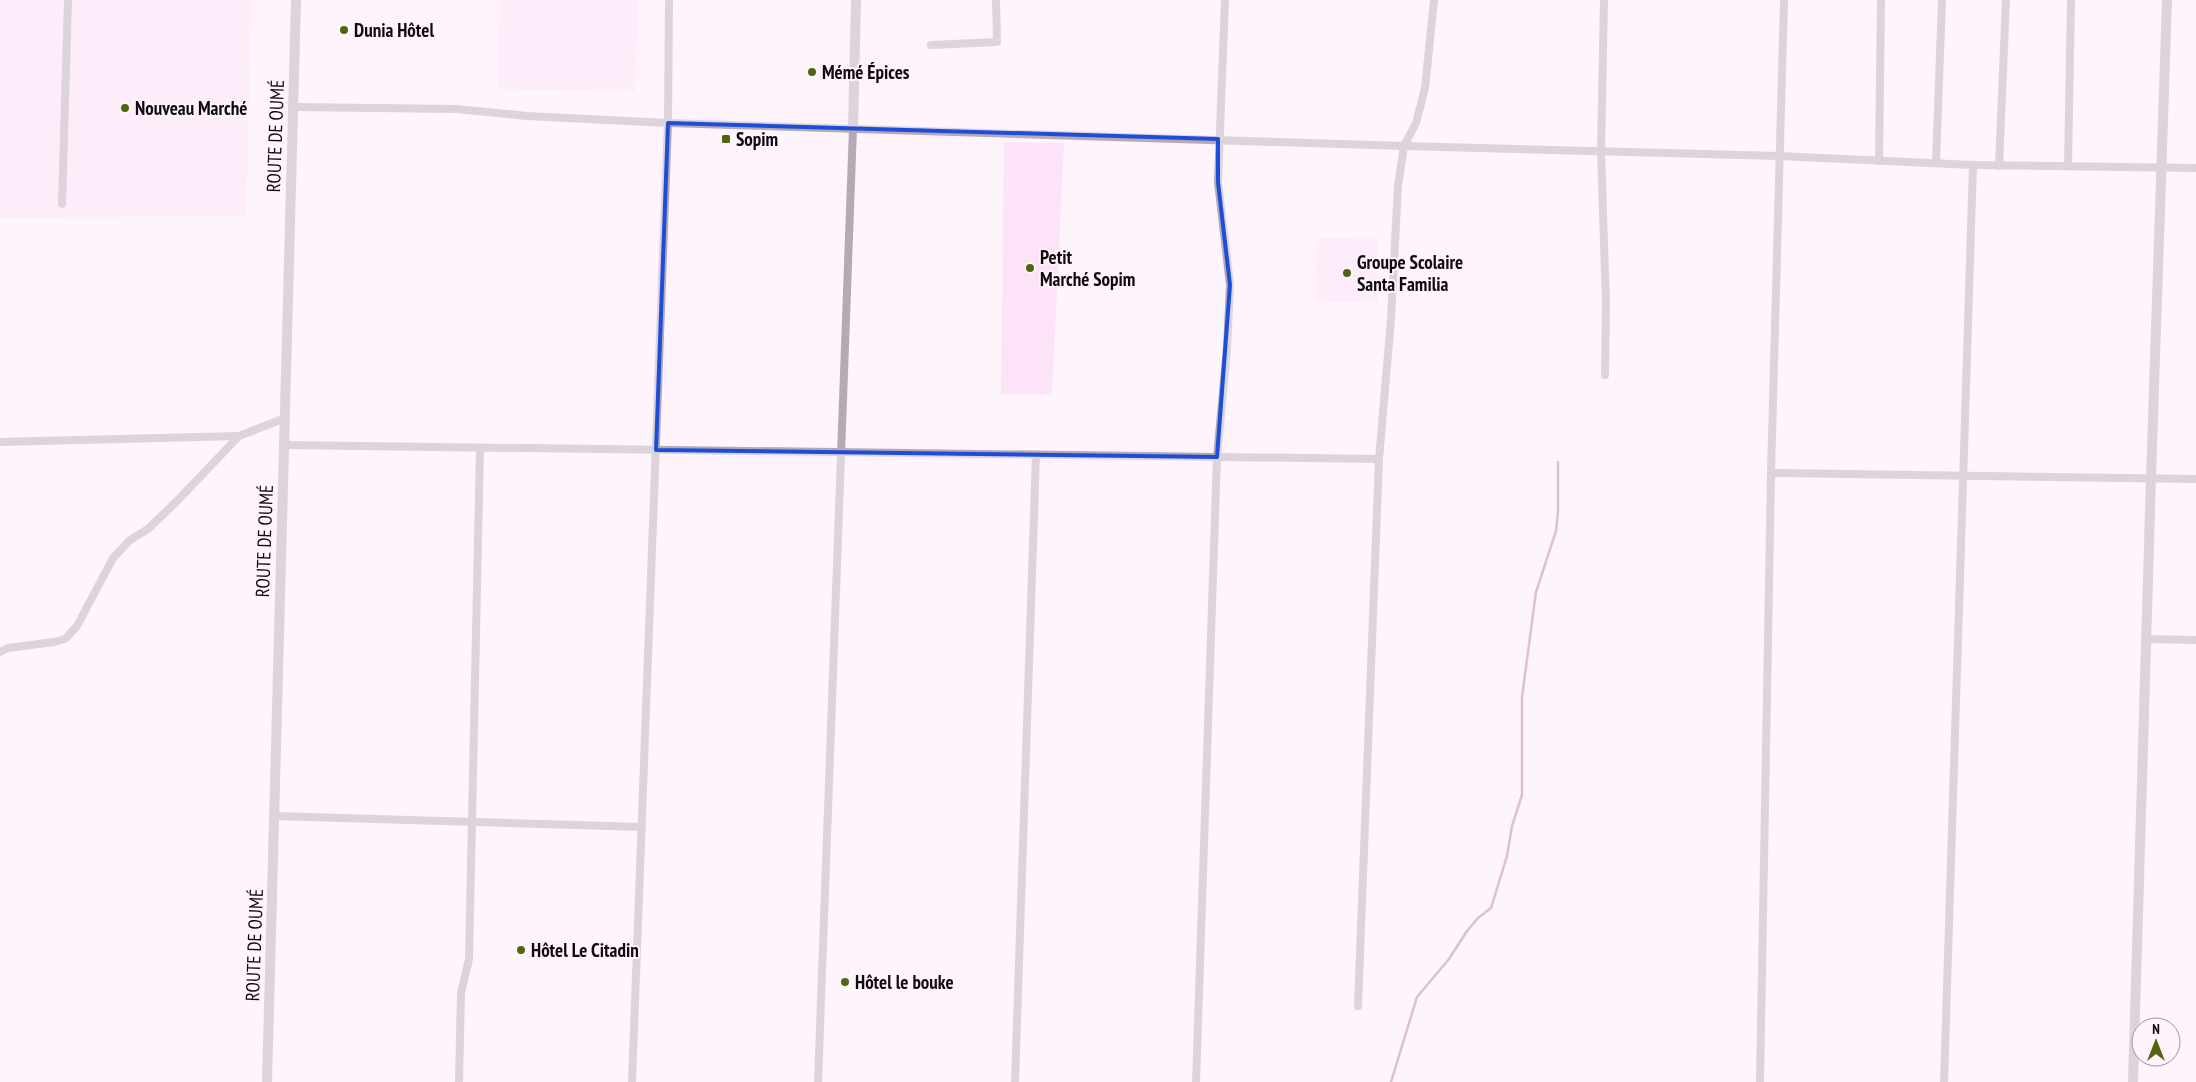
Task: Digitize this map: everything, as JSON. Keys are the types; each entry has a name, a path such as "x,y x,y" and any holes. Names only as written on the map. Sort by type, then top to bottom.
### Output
{"street":[{"path":"62,204 68,0"},
{"name":"ROUTE DE OUMÉ","path":"268,1082 296,0"},
{"path":"632,1082 668,123 669,0"},
{"path":"818,1082 856,0"},
{"path":"931,45 997,42 996,0"},
{"path":"1196,1082 1216,457 1227,348 1230,285 1218,182 1218,139 1225,0"},
{"path":"1358,1006 1379,459 1391,320 1398,186 1404,146 1416,123 1425,88 1434,0"},
{"path":"1604,0 1601,151 1606,303 1605,375"},
{"path":"1760,1082 1771,472 1784,0"},
{"path":"1879,160 1881,0"},
{"path":"1936,163 1942,0"},
{"path":"1999,166 2006,0"},
{"path":"2068,166 2072,0"},
{"path":"2133,1082 2167,0"},
{"path":"293,107 456,109 527,116 668,123 1779,156 1999,166 2196,168"},
{"path":"1944,1082 1973,165"},
{"path":"0,442 239,436 285,418"},
{"path":"0,652 8,648 65,639 77,626 113,558 130,540 148,529 171,507 239,436"},
{"path":"284,445 1379,459"},
{"path":"459,1082 461,993 469,959 480,448"},
{"path":"1015,1082 1036,455"},
{"path":"1771,472 2196,479"},
{"path":"2146,639 2196,640"},
{"path":"274,816 642,827"}],"highlighted area":[{"path":"668,123 1218,139 1218,182 1230,285 1217,457 656,450"}],"shaded area":[{"name":"Nouveau Marché","path":"0,0 252,0 246,216 0,218"},
{"path":"500,0 638,0 635,91 497,89"},
{"name":"Petit Marché Sopim","path":"1004,142 1064,143 1052,395 1001,394"},
{"name":"Groupe Scolaire Santa Familia","path":"1317,238 1379,239 1377,303 1315,301"}],"waterway":[{"path":"1391,1082 1417,997 1449,959 1467,931 1478,918 1491,908 1507,856 1512,826 1522,795 1522,697 1536,592 1556,531 1558,462"}],"place":[{"name":"Dunia Hôtel","path":"344,30"},
{"name":"Mémé Épices","path":"812,72"},
{"name":"Nouveau Marché","path":"125,108"},
{"name":"Sopim","path":"726,139"},
{"name":"Petit Marché Sopim","path":"1030,268"},
{"name":"Groupe Scolaire Santa Familia","path":"1347,273"},
{"name":"Hôtel Le Citadin","path":"521,950"},
{"name":"Hôtel le bouke","path":"845,982"}]}
